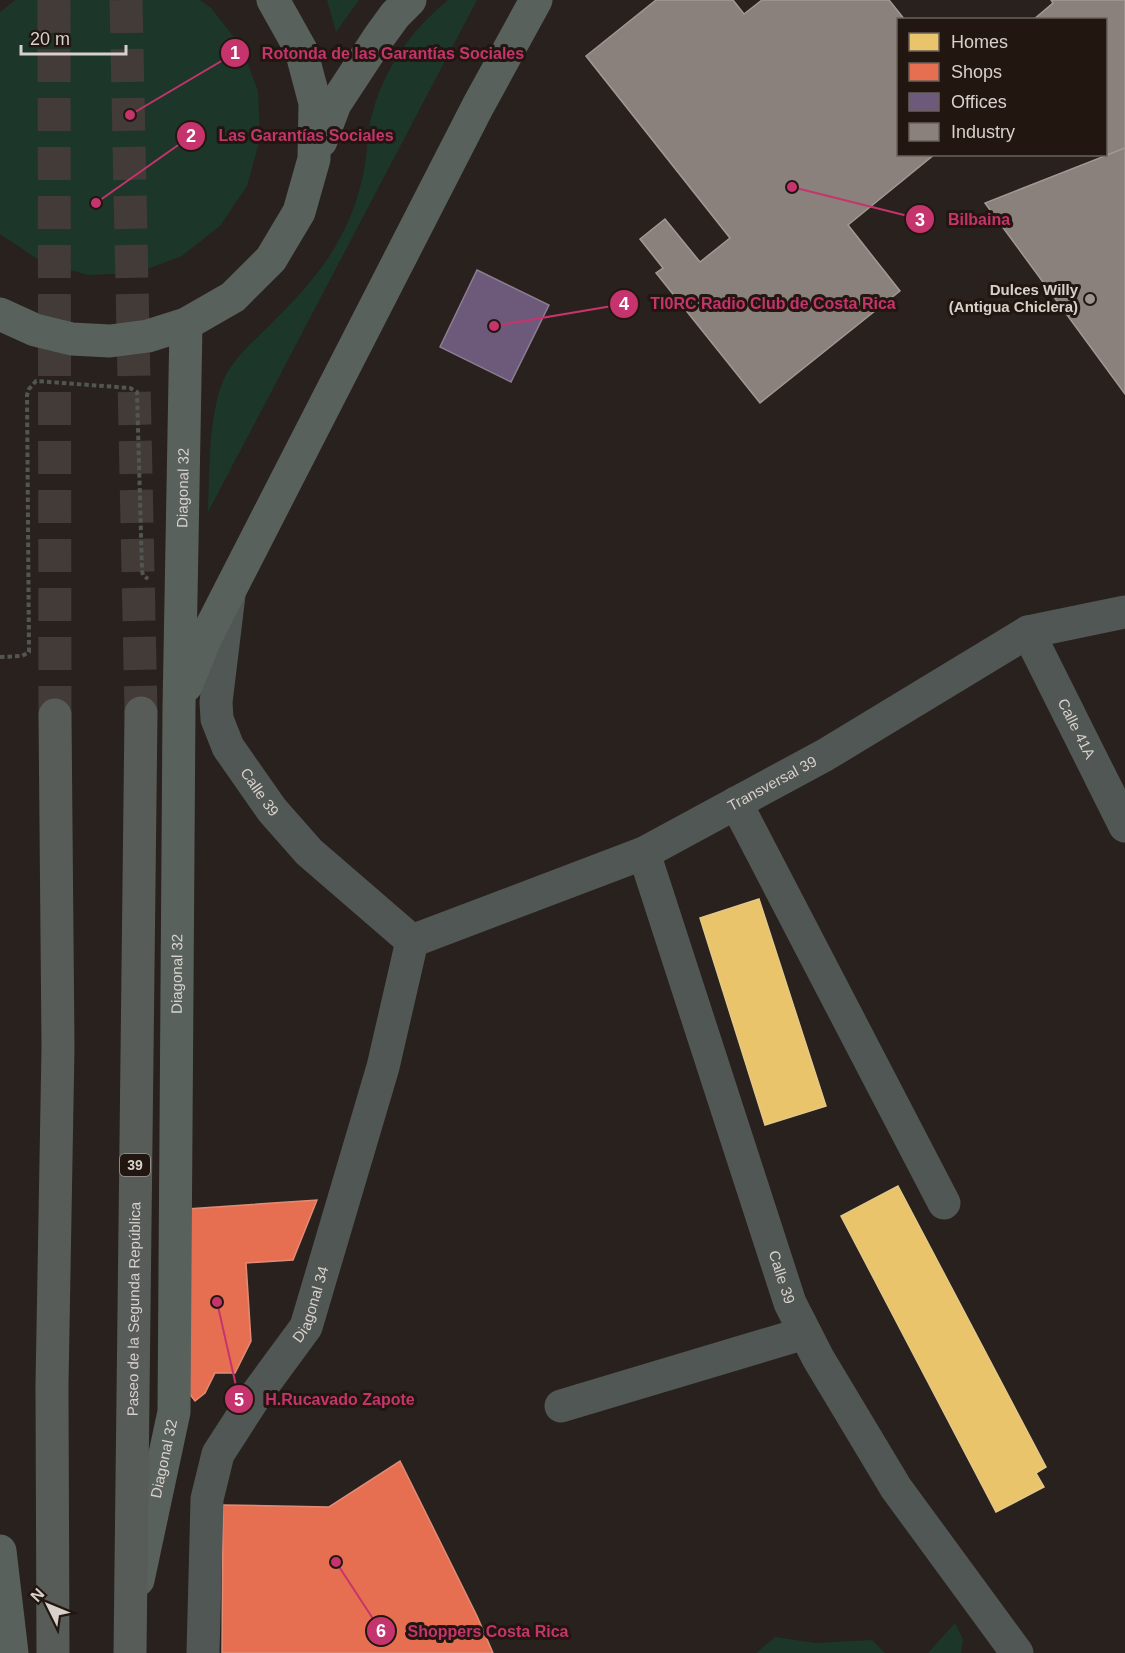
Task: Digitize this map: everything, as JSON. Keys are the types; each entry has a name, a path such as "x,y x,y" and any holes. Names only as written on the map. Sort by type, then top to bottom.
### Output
{"highway":[{"name":"Paseo de la Segunda República","path":"130,1653 141,713"},
{"path":"53,1653 52,1385 58,1047 55,716"}],"main road":[{"path":"273,0 301,50 315,103 314,159"},
{"path":"0,314 35,330 72,339 110,341 148,336 186,324 232,297 271,259 299,212 314,159 335,104 379,37 395,15 410,0"},
{"path":"178,708 207,637 229,592 478,106 536,0"},
{"name":"Diagonal 32","path":"130,1617 174,1412 178,708 186,324"},
{"path":"0,1551 7,1645"}],"street":[{"name":"Calle 39","path":"229,592 216,702 217,719 228,747 272,810 309,852 412,941"},
{"name":"Transversal 39","path":"412,941 644,853 825,755 1028,632 1125,612"},
{"name":"Calle 41A","path":"1028,632 1125,826"},
{"path":"735,803 944,1203"},
{"name":"Calle 39","path":"644,853 790,1303 818,1358 896,1488 1007,1649"},
{"name":"Diagonal 34","path":"203,1653 207,1499 218,1454 256,1395 306,1327 383,1067 412,941"},
{"path":"561,1406 805,1332"}],"path":[{"path":"0,657 22,656 30,651 27,395 36,381 130,388 137,392 143,575 148,579 181,578"}],"green space":[{"path":"15,0 200,0 211,8 241,46 258,91 260,139 247,186 220,226 182,256 136,273 88,275 42,262 0,234 0,12"},
{"path":"327,0 359,0 336,32"},
{"path":"448,0 477,0 208,512 212,428 223,381 237,358 299,295 333,250 348,221 358,193 365,165 373,110 387,74 420,27"},
{"path":"955,1623 963,1639 961,1653 928,1653"},
{"path":"775,1637 816,1643 872,1640 885,1653 756,1653"}],"building: Homes":[{"path":"759,899 826,1106 765,1125 700,918"},
{"path":"898,1186 1046,1467 1036,1473 1044,1487 996,1512 841,1216"}],"building: Shops":[{"path":"317,1200 293,1260 246,1263 251,1341 235,1373 215,1373 205,1393 195,1401 185,1388 187,1209"},
{"path":"400,1461 493,1653 222,1653 223,1505 329,1507"}],"building: Offices":[{"path":"477,270 549,305 511,382 440,347"}],"building: Industry":[{"path":"656,0 733,0 744,14 762,0 889,0 903,18 897,18 897,156 933,156 848,225 900,291 760,403 656,273 663,268 640,239 665,219 700,262 730,238 586,56"},
{"path":"1051,0 1125,0 1125,148 1107,154 1107,18 1035,18 1053,3"},
{"name":"Dulces Willy (Antigua Chiclera)","path":"1125,148 1125,394 985,203"}],"tunnel":[{"path":"54,0 55,715"},
{"path":"126,0 141,713"}],"place":[{"name":"Rotonda de las Garantías Sociales","path":"130,115"},
{"name":"Bilbaina","path":"792,187"},
{"name":"Las Garantías Sociales","path":"96,203"},
{"name":"Dulces Willy (Antigua Chiclera)","path":"1090,299"},
{"name":"TI0RC Radio Club de Costa Rica","path":"494,326"},
{"name":"H.Rucavado Zapote","path":"217,1302"},
{"name":"Shoppers Costa Rica","path":"336,1562"}]}
